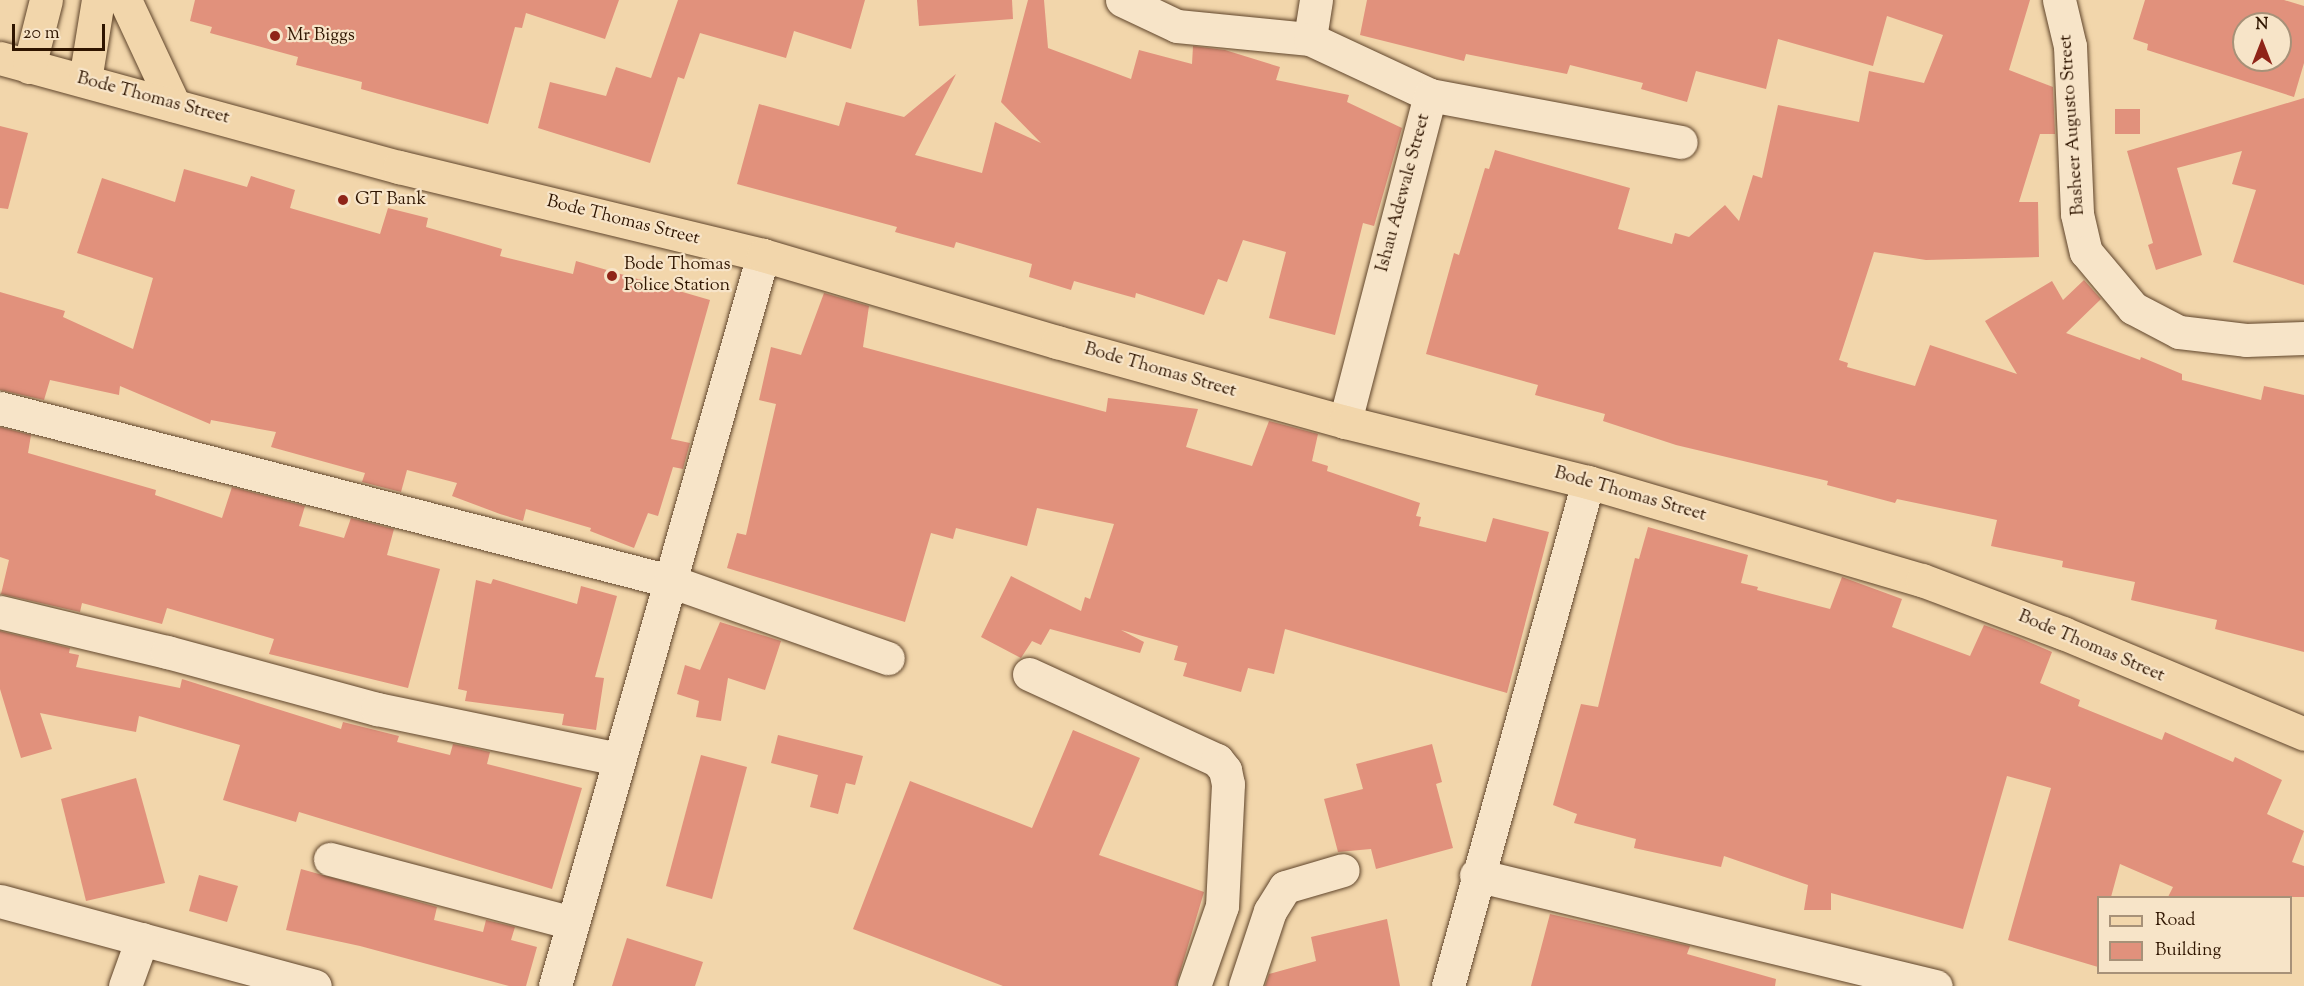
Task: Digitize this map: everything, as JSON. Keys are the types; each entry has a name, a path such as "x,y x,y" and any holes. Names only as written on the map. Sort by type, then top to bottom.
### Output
{"main road":[{"path":"15,63 46,0"},
{"path":"85,80 98,0"},
{"path":"124,0 174,105"},
{"name":"Bode Thomas Street","path":"15,63 85,80 399,167 763,255 1345,422 1588,482 1922,580 2063,633 2304,734"}],"street":[{"name":"Ishau Adewale Street","path":"1122,0 1177,26 1310,39 1430,95 1345,422"},
{"path":"1310,39 1316,0"},
{"name":"Basheer Augusto Street","path":"2059,0 2070,46 2077,214 2086,252 2133,308 2179,332 2246,340 2304,338"},
{"path":"1430,95 1681,142"},
{"path":"555,986 763,255"},
{"path":"0,408 500,540 670,580 888,658"},
{"path":"1448,986 1476,875 1588,482"},
{"path":"0,612 167,652 377,709 618,759"},
{"path":"1029,674 1217,760 1225,770 1228,784 1222,906 1194,986"},
{"path":"330,859 572,923"},
{"path":"1245,986 1270,911 1285,886 1343,870"},
{"path":"1476,875 1936,986"},
{"path":"0,901 315,986"},
{"path":"125,986 142,939"}],"building":[{"path":"195,0 619,0 605,39 526,13 522,28 515,27 488,124 361,89 362,82 296,65 298,57 210,33 212,27 190,21"},
{"path":"678,0 865,0 851,49 794,31 786,58 700,33 684,79 678,77 650,163 538,128 550,82 606,96 616,67 651,78"},
{"path":"917,0 1012,0 1013,19 919,26"},
{"path":"1028,0 1044,0 1048,48 1131,79 1139,50 1192,64 1193,46 1225,50 1280,67 1276,80 1349,95 1347,102 1402,128 1374,226 1363,223 1335,335 1269,318 1286,252 1243,240 1227,282 1218,279 1204,315 1136,293 1135,298 1074,281 1071,290 1029,277 1032,264 956,242 954,248 895,232 897,227 737,184 759,104 839,126 846,102 904,117 956,74 915,155 982,173 995,122 1041,143 1001,102"},
{"path":"1367,0 2030,0 2009,70 2053,87 2055,134 2040,134 2019,202 2038,202 2039,257 1926,260 1874,252 1839,360 1848,363 1847,367 1915,386 1930,345 2017,374 1985,321 2052,281 2063,300 2084,280 2101,299 2066,333 2140,360 2141,357 2182,374 2182,380 2261,400 2264,386 2304,395 2304,652 2215,629 2217,620 2131,600 2135,582 2062,567 2063,561 1991,546 1997,520 1897,499 1895,503 1827,485 1828,481 1676,445 1603,421 1605,414 1535,395 1538,385 1426,354 1454,253 1459,255 1485,168 1489,169 1495,150 1630,188 1618,229 1672,244 1675,233 1689,237 1725,205 1739,221 1753,175 1762,178 1778,105 1859,122 1869,71 1924,83 1943,35 1887,16 1873,66 1778,39 1766,89 1696,71 1687,102 1641,89 1643,83 1570,65 1567,74 1466,54 1464,61 1360,35"},
{"path":"2145,0 2284,0 2304,6 2304,63 2294,97 2147,50 2148,44 2133,39"},
{"path":"2304,98 2304,285 2233,262 2256,190 2232,184 2242,151 2177,168 2202,255 2156,270 2148,245 2153,243 2127,151"},
{"path":"2115,109 2140,109 2140,134 2115,134"},
{"path":"0,126 28,133 8,209 0,208"},
{"path":"184,169 247,187 251,176 295,190 290,208 380,234 388,208 428,218 426,227 502,249 500,256 573,274 576,261 710,300 671,439 690,443 683,469 673,467 658,516 648,513 634,548 590,531 591,528 526,509 523,521 500,514 452,496 457,483 407,470 401,492 362,482 365,473 271,447 276,432 211,420 210,424 120,386 119,395 50,380 44,400 0,390 0,292 65,311 63,317 133,349 153,278 77,253 102,178 175,202"},
{"path":"824,293 869,306 863,347 1106,412 1108,398 1198,409 1186,447 1252,466 1269,421 1318,434 1312,461 1328,466 1327,471 1420,503 1416,516 1421,517 1419,526 1486,542 1493,518 1549,532 1507,693 1285,629 1274,674 1248,668 1241,692 1183,676 1187,663 1174,660 1178,646 1121,630 1144,642 1140,653 1050,629 1041,645 1032,641 1021,658 981,637 1011,576 1081,611 1085,597 1090,599 1114,524 1037,508 1027,546 956,528 953,539 931,533 905,622 727,568 737,533 746,535 776,404 759,400 771,347 801,355"},
{"path":"0,427 31,435 28,453 156,490 155,495 222,518 232,487 305,506 299,526 344,538 351,518 394,529 387,555 440,569 408,688 269,654 274,639 167,608 162,624 82,603 80,612 1,594 9,560 0,557"},
{"path":"1648,527 1748,555 1741,583 1758,587 1757,590 1830,609 1842,577 1902,599 1892,627 1970,656 1984,625 2052,652 2040,683 2080,700 2078,706 2162,740 2165,732 2233,762 2235,757 2282,780 2267,814 2304,831 2292,862 2304,866 2304,897 2168,896 2173,887 2120,864 2111,896 2097,896 2097,967 2008,940 2051,788 2007,776 1963,929 1831,893 1831,910 1804,910 1808,885 1724,856 1721,867 1634,848 1636,839 1574,823 1577,814 1553,805 1581,704 1598,707 1635,558 1639,559"},
{"path":"493,579 577,604 581,586 617,596 595,677 604,678 596,730 562,725 564,714 465,701 467,691 458,689 476,580 491,584"},
{"path":"720,622 781,641 765,690 728,678 721,721 696,717 699,701 677,694 685,665 700,670"},
{"path":"0,631 70,648 69,653 79,655 76,667 180,688 182,679 341,729 343,722 399,736 397,742 450,755 453,744 490,752 487,764 582,788 552,889 299,812 296,822 223,800 240,745 139,716 136,732 40,713 52,749 21,758 0,689"},
{"path":"1073,730 1140,758 1099,855 1204,892 1176,986 1003,986 853,929 910,781 1032,828"},
{"path":"778,735 863,756 855,785 846,783 838,814 810,807 818,775 771,763"},
{"path":"1432,744 1442,782 1436,784 1453,848 1376,869 1371,849 1338,852 1324,799 1363,789 1356,764"},
{"path":"701,755 747,767 712,899 666,886"},
{"path":"136,778 165,883 86,901 61,799"},
{"path":"301,869 437,907 434,920 483,932 486,920 515,927 511,940 537,947 526,986 509,986 360,946 286,930"},
{"path":"199,875 238,886 227,922 189,911"},
{"path":"1550,914 1690,946 1687,954 1776,979 1775,986 1531,986"},
{"path":"1387,919 1400,986 1265,986 1269,974 1316,961 1311,937"},
{"path":"627,938 703,962 695,986 612,986"}],"place":[{"name":"Mr Biggs","path":"275,36"},
{"name":"GT Bank","path":"343,200"},
{"name":"Bode Thomas Police Station","path":"612,276"}]}
